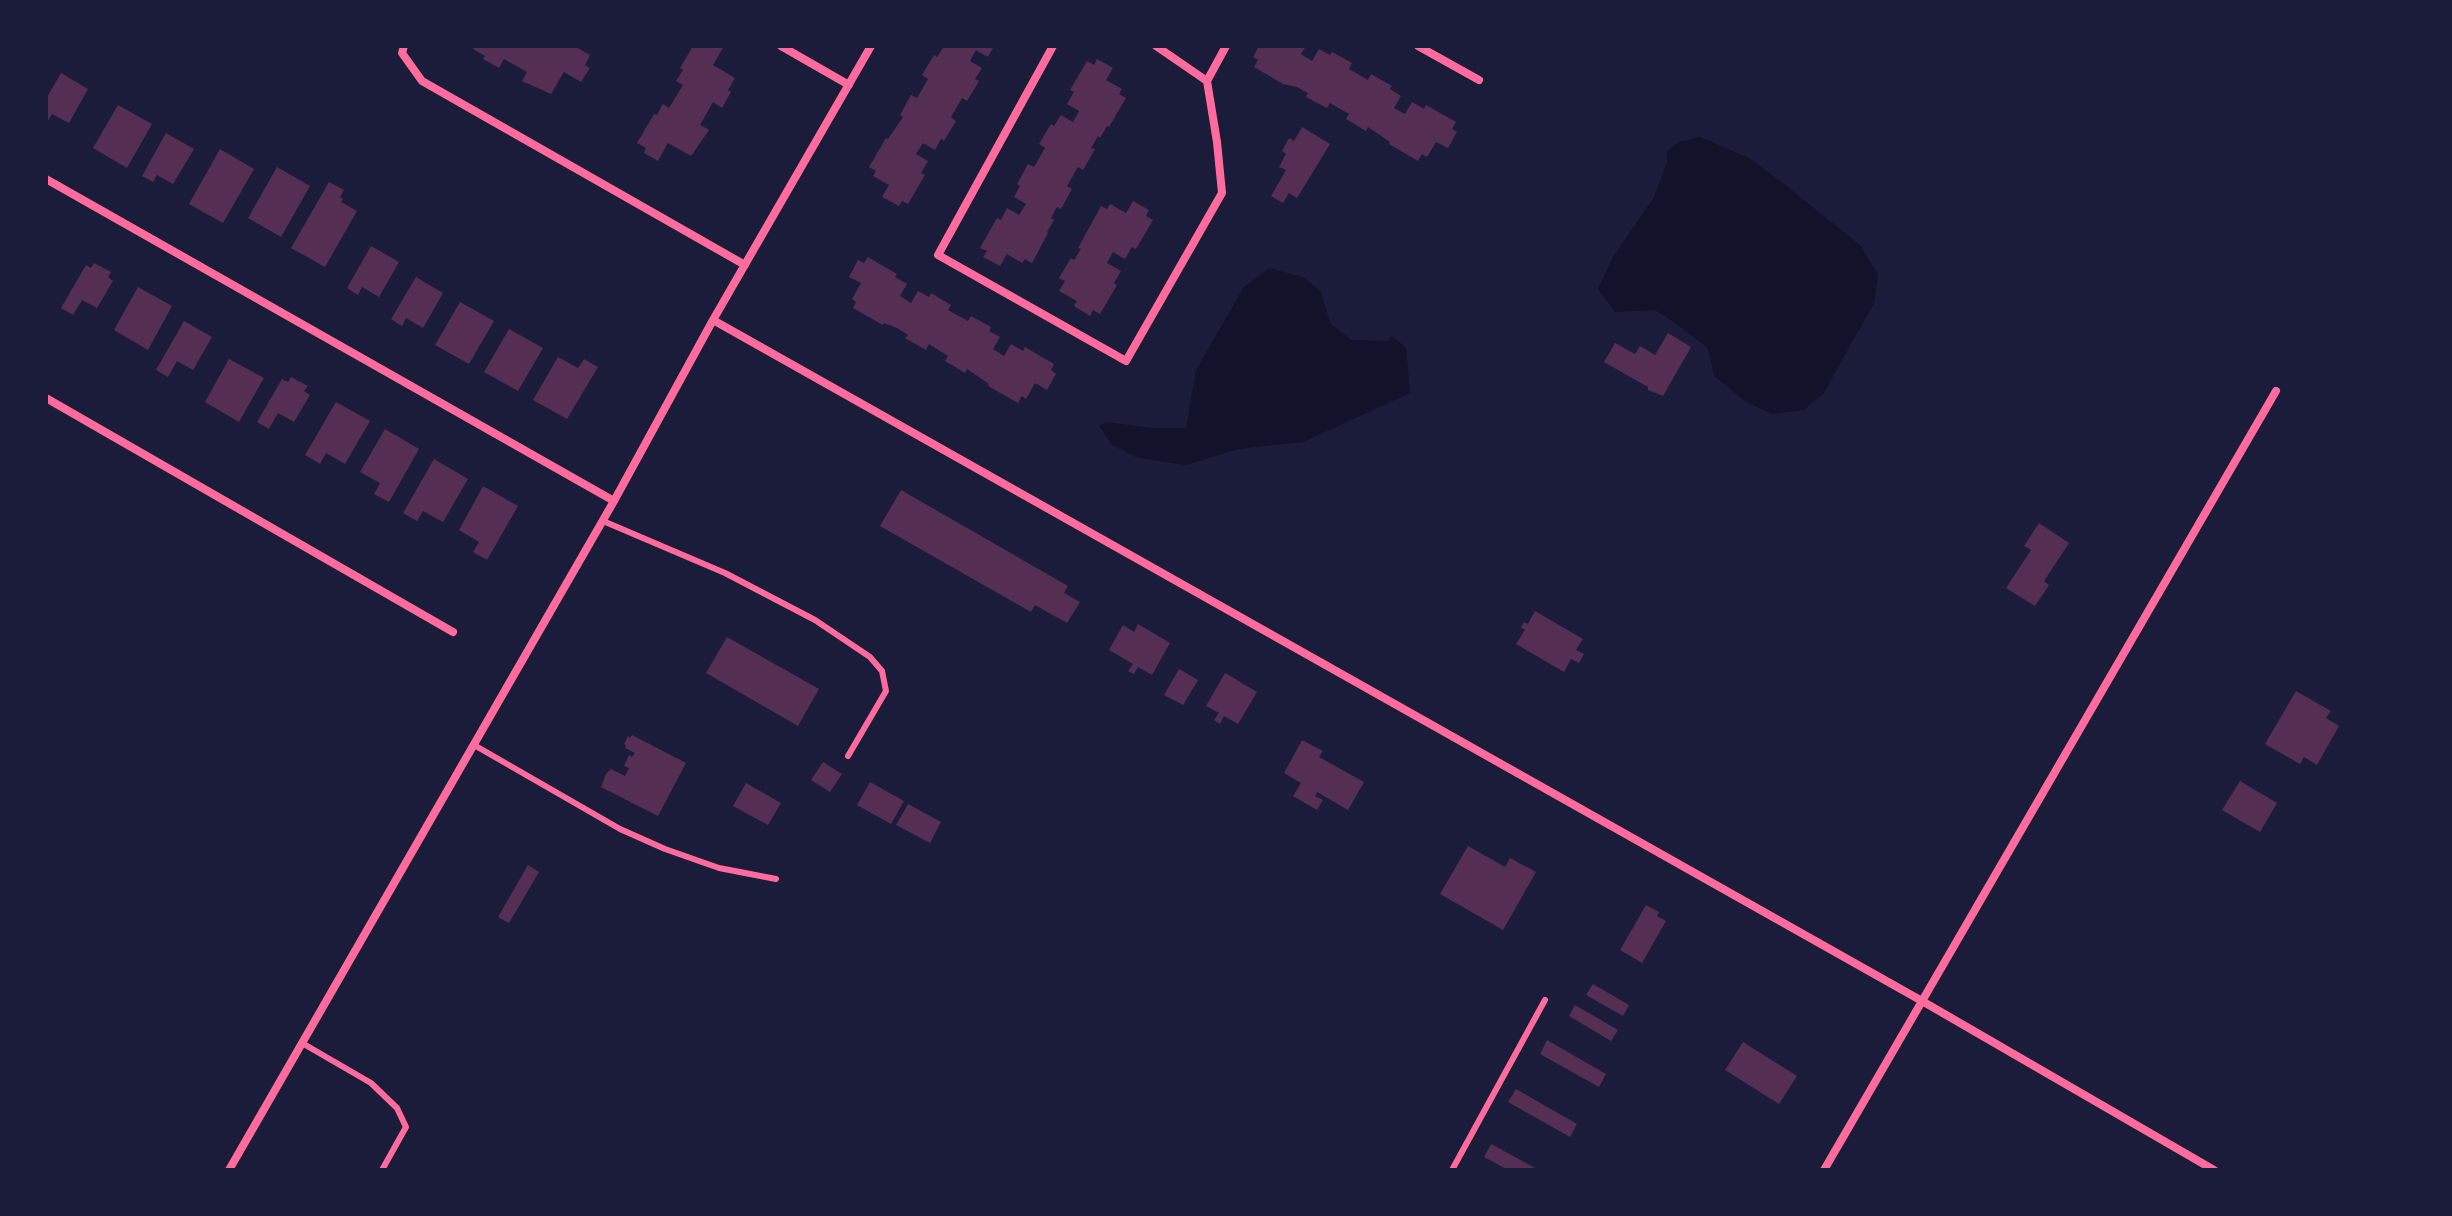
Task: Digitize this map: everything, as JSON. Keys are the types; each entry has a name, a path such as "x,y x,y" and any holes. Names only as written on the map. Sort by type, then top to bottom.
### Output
{"street":[{"path":"404,46 402,53 422,81 745,265"},
{"path":"781,46 849,85"},
{"path":"229,1170 603,521 713,320 871,46"},
{"path":"1053,46 938,255 1126,361 1222,193 1207,81 1226,46"},
{"path":"1156,46 1207,81"},
{"path":"1418,46 1479,80"},
{"path":"46,179 614,501"},
{"path":"713,320 1922,1001 2214,1170"},
{"path":"1824,1170 2276,391"},
{"path":"46,398 453,632"}],"lane":[{"path":"603,521 725,573 815,620 870,657 882,671 886,691 848,756"},
{"path":"474,745 631,834 719,868 776,879"},
{"path":"1452,1170 1545,1000"},
{"path":"302,1043 371,1083 397,1108 406,1127 382,1170"}],"shaded area":[{"path":"1700,137 1749,158 1783,183 1861,246 1878,275 1874,303 1823,394 1804,410 1772,414 1745,401 1714,376 1708,348 1655,310 1615,312 1598,289 1613,257 1654,197 1667,163 1667,152 1678,142"},
{"path":"1270,268 1305,278 1321,292 1330,323 1351,340 1388,341 1392,336 1406,348 1410,393 1303,442 1238,449 1186,465 1138,458 1112,445 1099,426 1106,422 1152,428 1186,428 1196,370 1244,287"}],"building":[{"path":"475,46 574,46 590,55 585,65 590,68 581,82 564,72 551,94 522,81 527,72 504,59 499,68 483,59 485,56 473,49"},
{"path":"693,46 723,48 713,65 735,78 728,90 731,92 722,108 713,102 700,125 709,130 691,156 668,143 658,161 644,153 646,148 637,143 654,114 657,115 663,104 669,108 683,85 676,81"},
{"path":"944,46 994,46 988,57 976,50 970,61 982,68 975,79 979,81 967,101 962,98 951,117 956,121 944,141 941,139 935,150 923,143 916,154 928,161 921,173 925,175 908,204 902,201 899,206 882,197 889,185 873,176 876,171 869,167 903,117 900,115 911,95 917,98 928,79 922,75 934,55 937,57"},
{"path":"1259,46 1306,46 1301,54 1312,61 1319,49 1330,55 1332,52 1352,63 1349,69 1368,80 1371,74 1392,86 1390,89 1401,96 1394,108 1405,114 1412,102 1424,109 1426,105 1456,122 1452,129 1457,132 1448,148 1436,142 1427,157 1422,154 1418,161 1368,127 1366,131 1346,119 1349,114 1330,103 1327,108 1306,97 1308,93 1283,84 1254,67 1258,60 1253,57"},
{"path":"1097,59 1113,68 1106,80 1122,89 1119,94 1126,98 1109,127 1100,138 1098,136 1091,148 1095,149 1083,170 1078,167 1067,186 1072,189 1061,209 1057,207 1051,218 1054,220 1032,263 1025,259 1022,263 1007,254 1000,266 983,257 987,251 980,248 997,218 1001,220 1007,208 1019,215 1026,204 1014,197 1020,186 1017,184 1028,164 1034,167 1045,148 1039,144 1051,124 1054,126 1061,115 1073,122 1079,111 1067,104 1074,92 1070,90 1087,61 1094,65"},
{"path":"61,73 88,89 69,123 52,114 46,124 46,99"},
{"path":"118,105 152,124 127,168 93,148"},
{"path":"1302,127 1330,144 1297,198 1289,193 1283,203 1271,196 1286,170 1279,167 1286,154 1282,151 1289,138 1294,141"},
{"path":"166,133 194,149 173,184 157,175 153,182 142,176"},
{"path":"220,149 254,169 223,223 189,204"},
{"path":"277,167 310,186 281,237 248,218"},
{"path":"329,182 344,190 341,202 357,211 325,267 291,248"},
{"path":"1133,201 1149,210 1146,216 1153,220 1136,249 1132,247 1125,259 1113,252 1107,263 1121,271 1114,283 1117,285 1100,314 1093,310 1090,316 1074,306 1077,301 1059,291 1065,281 1059,278 1071,258 1074,260 1081,249 1078,248 1101,206 1107,209 1110,204 1126,213"},
{"path":"371,246 399,262 379,297 362,287 358,295 347,288"},
{"path":"868,257 897,274 895,277 907,284 900,296 911,303 918,291 929,297 931,293 951,305 948,310 968,321 971,316 991,327 989,331 1000,337 993,349 1004,356 1011,344 1023,351 1025,347 1054,364 1051,370 1056,374 1047,390 1035,383 1026,399 1022,396 1018,403 988,386 967,369 965,373 945,361 948,356 929,344 926,350 905,338 908,335 897,328 883,325 853,308 856,302 852,299 861,283 849,277 858,260 864,263"},
{"path":"94,263 111,272 108,277 113,281 97,308 82,300 73,315 61,308 86,265 91,268"},
{"path":"416,277 443,293 423,328 406,318 402,326 391,319"},
{"path":"138,287 172,306 148,350 114,330"},
{"path":"460,302 494,321 469,364 435,345"},
{"path":"184,321 212,337 193,370 177,361 168,377 156,370"},
{"path":"509,329 543,348 518,391 484,372"},
{"path":"1668,333 1691,347 1663,396 1604,362 1615,343 1635,354 1640,346 1655,355"},
{"path":"558,357 578,368 584,359 598,367 567,419 533,400"},
{"path":"229,359 264,378 239,422 205,402"},
{"path":"291,377 308,386 304,391 310,395 294,422 278,413 269,429 257,422 282,379 288,382"},
{"path":"336,402 370,421 345,464 326,453 320,464 305,455"},
{"path":"385,429 419,449 389,502 374,494 380,483 360,472"},
{"path":"434,459 468,479 443,522 423,511 417,521 403,513"},
{"path":"483,486 518,506 487,560 473,552 479,542 459,530"},
{"path":"901,490 1068,586 1064,593 1080,602 1067,623 1035,605 1031,612 880,526"},
{"path":"2039,523 2069,543 2044,581 2049,585 2035,606 2006,588 2031,550 2024,546"},
{"path":"1535,611 1583,639 1576,650 1584,654 1579,663 1571,659 1564,672 1516,644 1525,630 1521,627 1524,622 1528,624"},
{"path":"1138,624 1170,643 1152,675 1138,667 1134,674 1128,671 1133,664 1109,650 1123,625 1134,632"},
{"path":"727,637 819,689 798,726 706,673"},
{"path":"1179,669 1198,680 1183,705 1164,695"},
{"path":"1225,673 1257,692 1238,724 1224,716 1220,724 1214,720 1219,713 1206,706"},
{"path":"2296,691 2331,711 2326,718 2339,726 2317,765 2304,757 2300,764 2265,744"},
{"path":"632,735 686,763 658,816 601,787 611,769 625,776 629,768 624,766 629,755 632,757 635,753 625,748 624,744"},
{"path":"1302,740 1323,751 1319,757 1364,782 1348,810 1317,792 1315,796 1323,800 1317,810 1293,796 1301,783 1284,773"},
{"path":"823,762 842,774 830,792 811,780"},
{"path":"2240,781 2277,803 2260,832 2222,810"},
{"path":"870,782 904,801 891,824 857,805"},
{"path":"746,783 781,803 768,825 733,806"},
{"path":"908,804 941,822 930,843 896,825"},
{"path":"1468,846 1505,867 1510,858 1536,872 1503,930 1440,894"},
{"path":"528,865 539,872 509,923 498,917"},
{"path":"1646,905 1659,912 1657,916 1666,921 1642,963 1620,950"},
{"path":"1593,984 1629,1005 1623,1016 1586,995"},
{"path":"1575,1005 1618,1030 1611,1041 1569,1016"},
{"path":"1547,1040 1606,1074 1599,1087 1540,1054"},
{"path":"1743,1042 1797,1076 1779,1104 1725,1070"},
{"path":"1516,1089 1577,1124 1570,1137 1508,1102"},
{"path":"1491,1144 1539,1170 1508,1170 1484,1157"}]}
